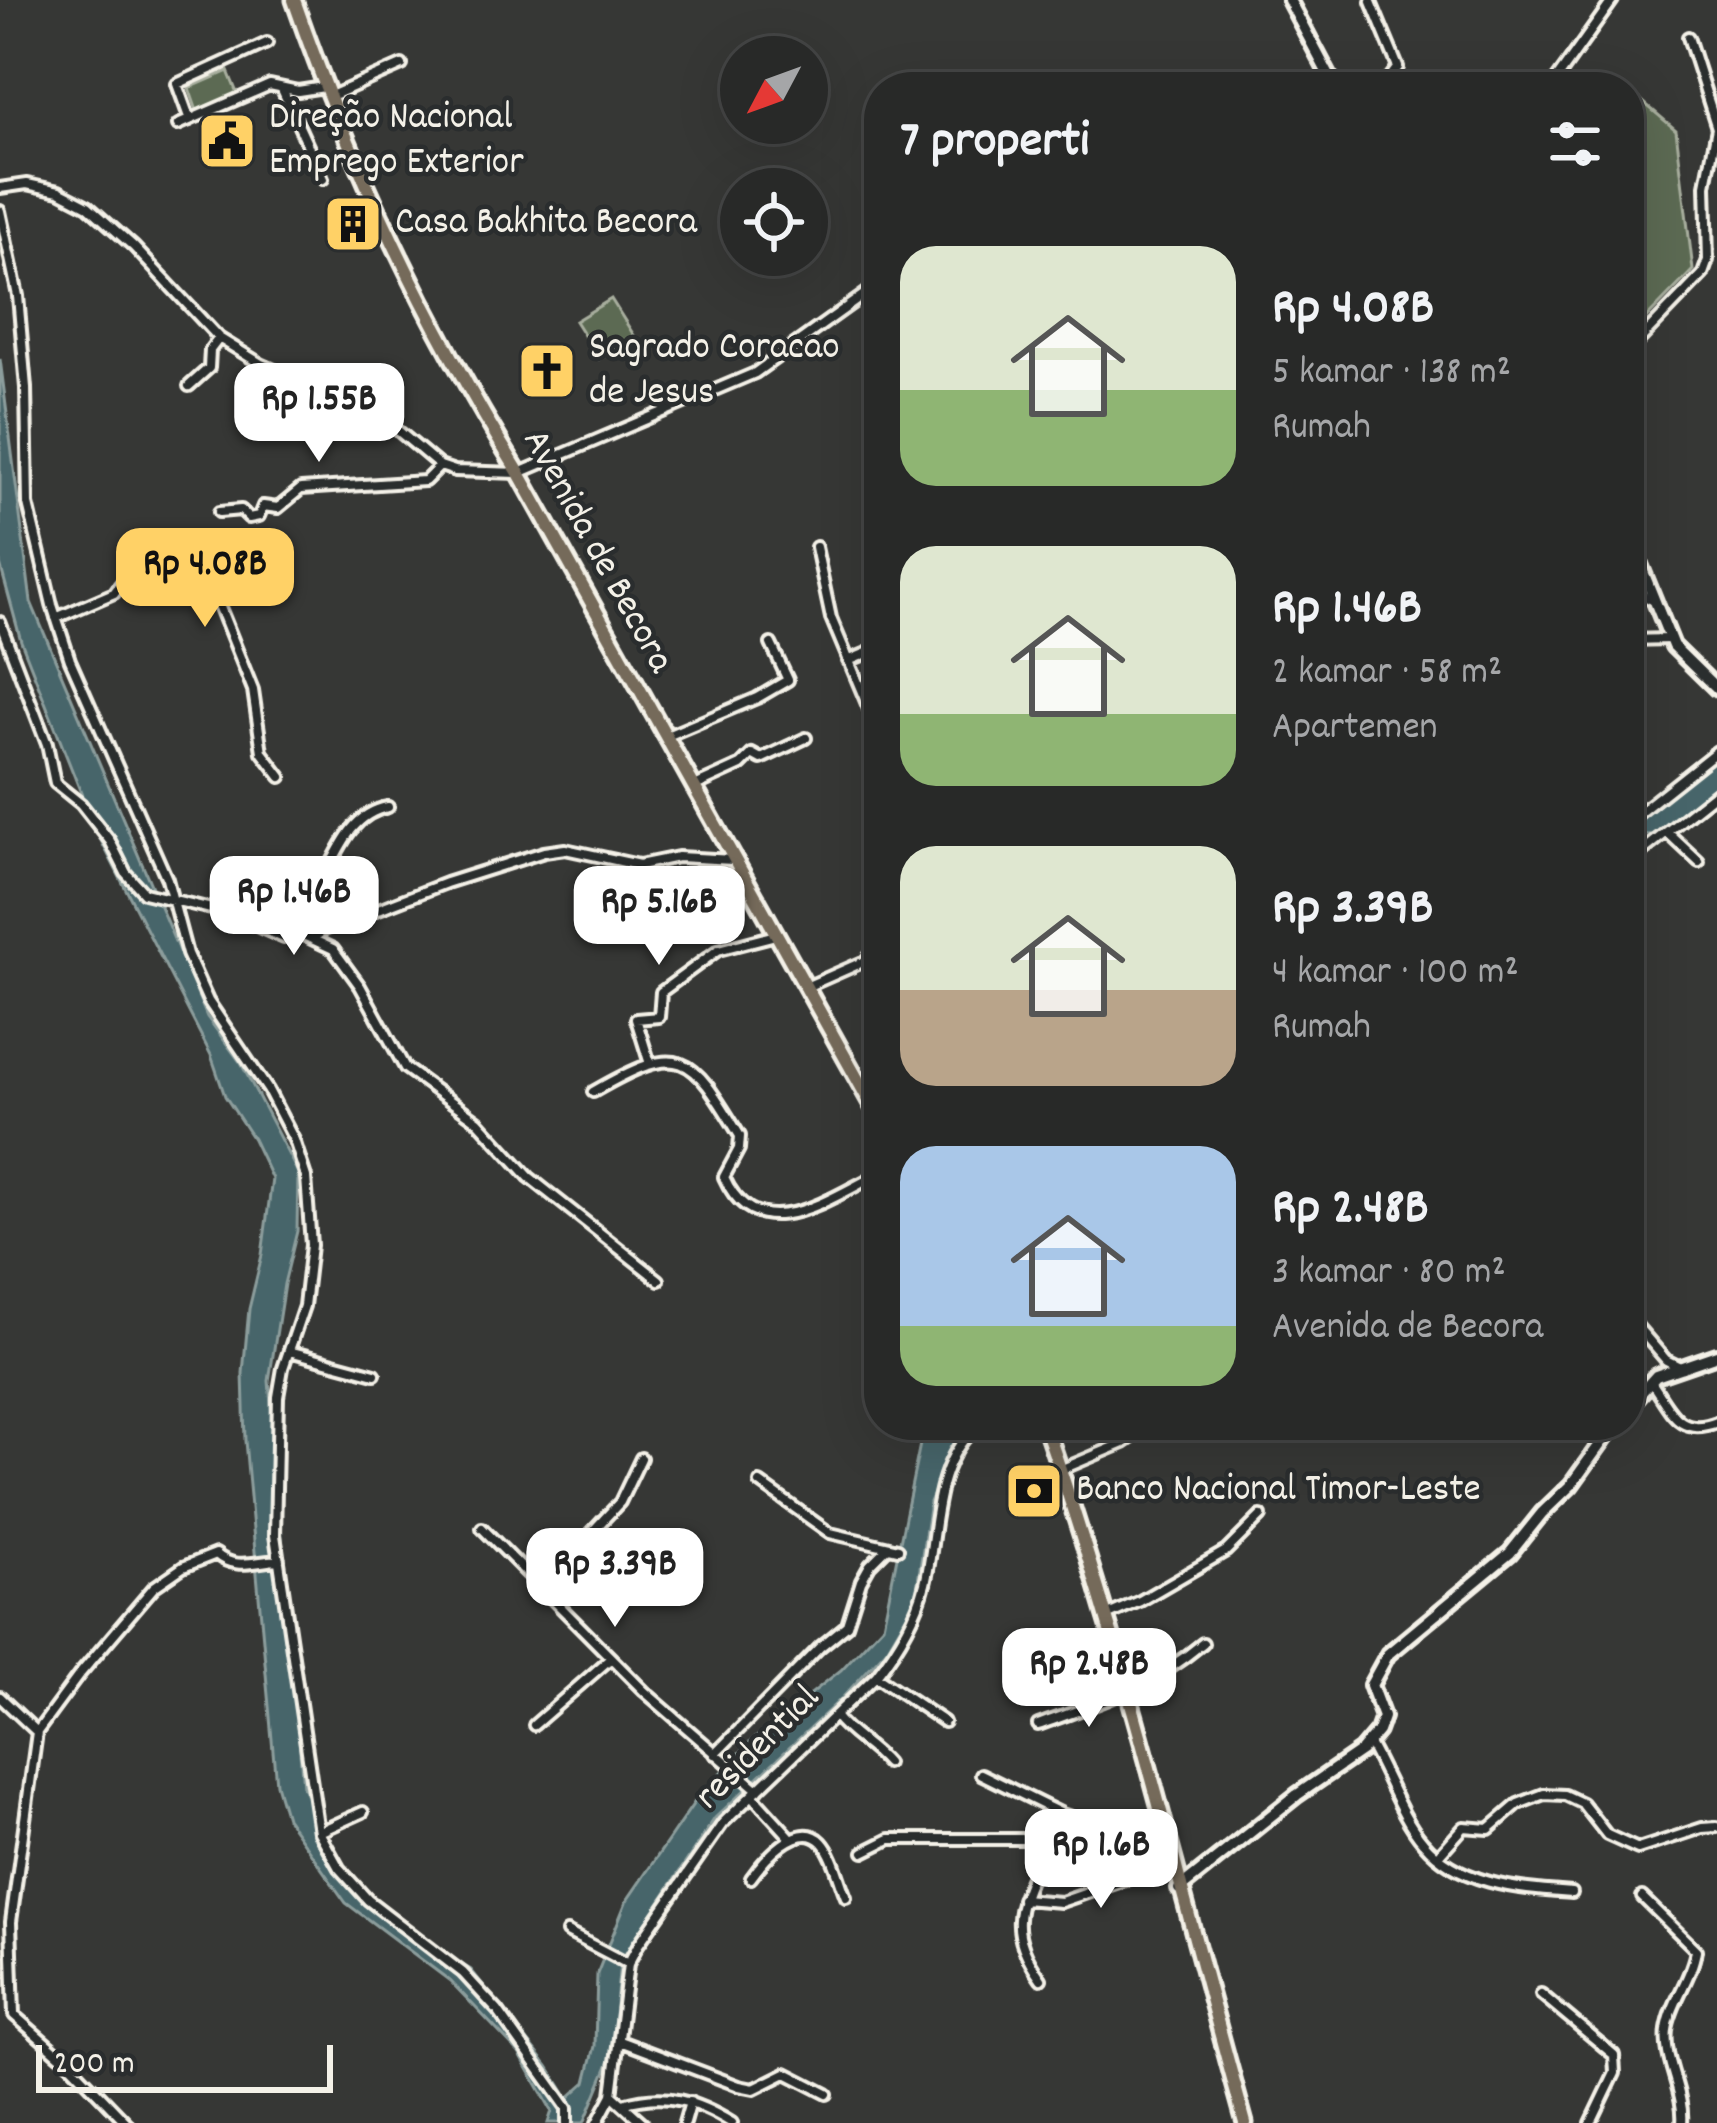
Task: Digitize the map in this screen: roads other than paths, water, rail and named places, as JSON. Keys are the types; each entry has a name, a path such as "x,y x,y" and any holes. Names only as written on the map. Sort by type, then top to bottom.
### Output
{"main road":[{"name":"Avenida de Becora","path":"294,0 363,184 432,322 864,1092"},
{"path":"1050,1440 1144,1747 1245,2123"}],"street":[{"path":"1289,0 1323,72"},
{"path":"1562,72 1612,0"},
{"path":"1371,2 1398,67 1394,72"},
{"path":"1644,335 1706,268 1706,185 1717,128 1688,37"},
{"path":"190,120 177,84 267,43"},
{"path":"178,125 269,85 326,92 402,65"},
{"path":"281,87 323,179"},
{"path":"0,188 27,184 59,191 88,206 134,247 219,338 261,364 382,418 440,466 455,471 519,473 755,374 864,295"},
{"path":"0,211 18,296 28,504 56,618 167,879 187,954 208,1001 268,1090 294,1140 306,1178 311,1245 304,1306 278,1397 275,1535 319,1832 339,1868 368,1900 463,1973 499,2011 567,2108 566,2123"},
{"path":"189,386 209,368 210,350 219,338"},
{"path":"220,512 242,510 249,518 259,516 263,506 278,508 302,489 425,481 440,466"},
{"path":"816,548 831,618 864,699"},
{"path":"56,618 114,593 131,572 170,572 210,592 253,690 262,752 281,777"},
{"path":"1644,574 1670,639 1717,689"},
{"path":"1644,596 1655,602"},
{"path":"0,622 47,744 55,784 81,804 144,893 224,912 284,938 299,933 332,949 360,986 405,1069 478,1121 529,1177 659,1280"},
{"path":"1644,640 1670,639"},
{"path":"665,736 758,698 788,680 771,644"},
{"path":"847,662 864,654"},
{"path":"694,787 741,765 752,754 761,759 806,738"},
{"path":"1644,809 1717,751"},
{"path":"1644,850 1717,792"},
{"path":"275,932 301,914 351,827 371,810 388,807"},
{"path":"1667,832 1699,862"},
{"path":"312,939 324,930 446,883 544,852 565,849 639,865 678,856 734,860"},
{"path":"650,1064 636,1019 659,1017 661,992 718,950 776,935"},
{"path":"805,988 864,962"},
{"path":"593,1092 650,1064 673,1059 693,1066 740,1136 739,1149 724,1177 732,1195 753,1211 784,1215 828,1202 864,1182"},
{"path":"1644,1338 1666,1360 1683,1368"},
{"path":"289,1351 375,1374"},
{"path":"1644,1390 1656,1376 1717,1355"},
{"path":"1644,1384 1649,1384"},
{"path":"1649,1384 1686,1426 1699,1429 1717,1422"},
{"name":"residential","path":"597,2123 612,2095 628,1964 723,1823 876,1676 911,1623 926,1584 935,1511 964,1440"},
{"path":"1060,1470 1128,1440"},
{"path":"1179,1889 1368,1742 1383,1717 1371,1685 1388,1654 1510,1553 1571,1485 1603,1440"},
{"path":"546,1592 557,1562 613,1511 641,1458"},
{"path":"719,1757 847,1624 870,1565 893,1548 830,1533 760,1483"},
{"path":"1105,1617 1226,1551 1261,1516"},
{"path":"482,1528 611,1658 754,1790 791,1838"},
{"path":"127,2123 14,2015 11,1922 37,1732 79,1675 154,1587 168,1577 216,1554 227,1564 279,1560"},
{"path":"1038,1725 1126,1694 1167,1673 1203,1643"},
{"path":"534,1725 611,1658"},
{"path":"876,1676 944,1722"},
{"path":"0,1697 37,1732"},
{"path":"835,1716 850,1736 873,1748 886,1763"},
{"path":"1368,1742 1421,1841 1438,1856 1486,1883 1571,1893"},
{"path":"981,1774 1062,1814 1121,1833"},
{"path":"1438,1856 1464,1827 1489,1829 1518,1804 1544,1794 1564,1795 1582,1803 1607,1835 1638,1849 1717,1827"},
{"path":"319,1832 363,1812"},
{"path":"1041,1979 1018,1938 1022,1899 1038,1861 1096,1839 1161,1823"},
{"path":"751,1878 791,1838 810,1836 821,1841 846,1897"},
{"path":"864,1852 890,1839 1096,1839"},
{"path":"1022,1899 1061,1901 1172,1864"},
{"path":"1642,1897 1696,1950 1667,2031 1682,2123"},
{"path":"566,1932 628,1964"},
{"path":"1541,1994 1614,2055 1615,2073 1591,2123"},
{"path":"620,2041 739,2086 754,2089 786,2073 827,2094"},
{"path":"612,2095 643,2123"},
{"path":"623,2104 655,2096 690,2102 732,2123"},
{"path":"685,2123 690,2102"}],"water":[{"path":"0,359 31,602 207,1017 241,1063 298,1173 297,1231 269,1381 303,1787 354,1881 417,1938 471,1970 568,2098 586,2082 595,2046 597,1974 626,1902 696,1800 750,1742 841,1670 883,1625 920,1444 922,1440 958,1440 930,1502 915,1601 887,1649 715,1818 620,1962 611,2058 584,2123 548,2123 552,2111 519,2053 450,1981 346,1903 286,1818 276,1784 243,1373 272,1179 225,1096 211,1055 96,831 21,641 0,564"},
{"path":"1717,755 1717,785 1657,834 1644,835 1644,813"}],"place":[{"name":"Direção Nacional Emprego Exterior","path":"227,141"},
{"name":"Casa Bakhita Becora","path":"353,224"},
{"name":"Sagrado Coracao de Jesus","path":"547,371"},
{"name":"Banco Nacional Timor-Leste","path":"1034,1491"}]}
